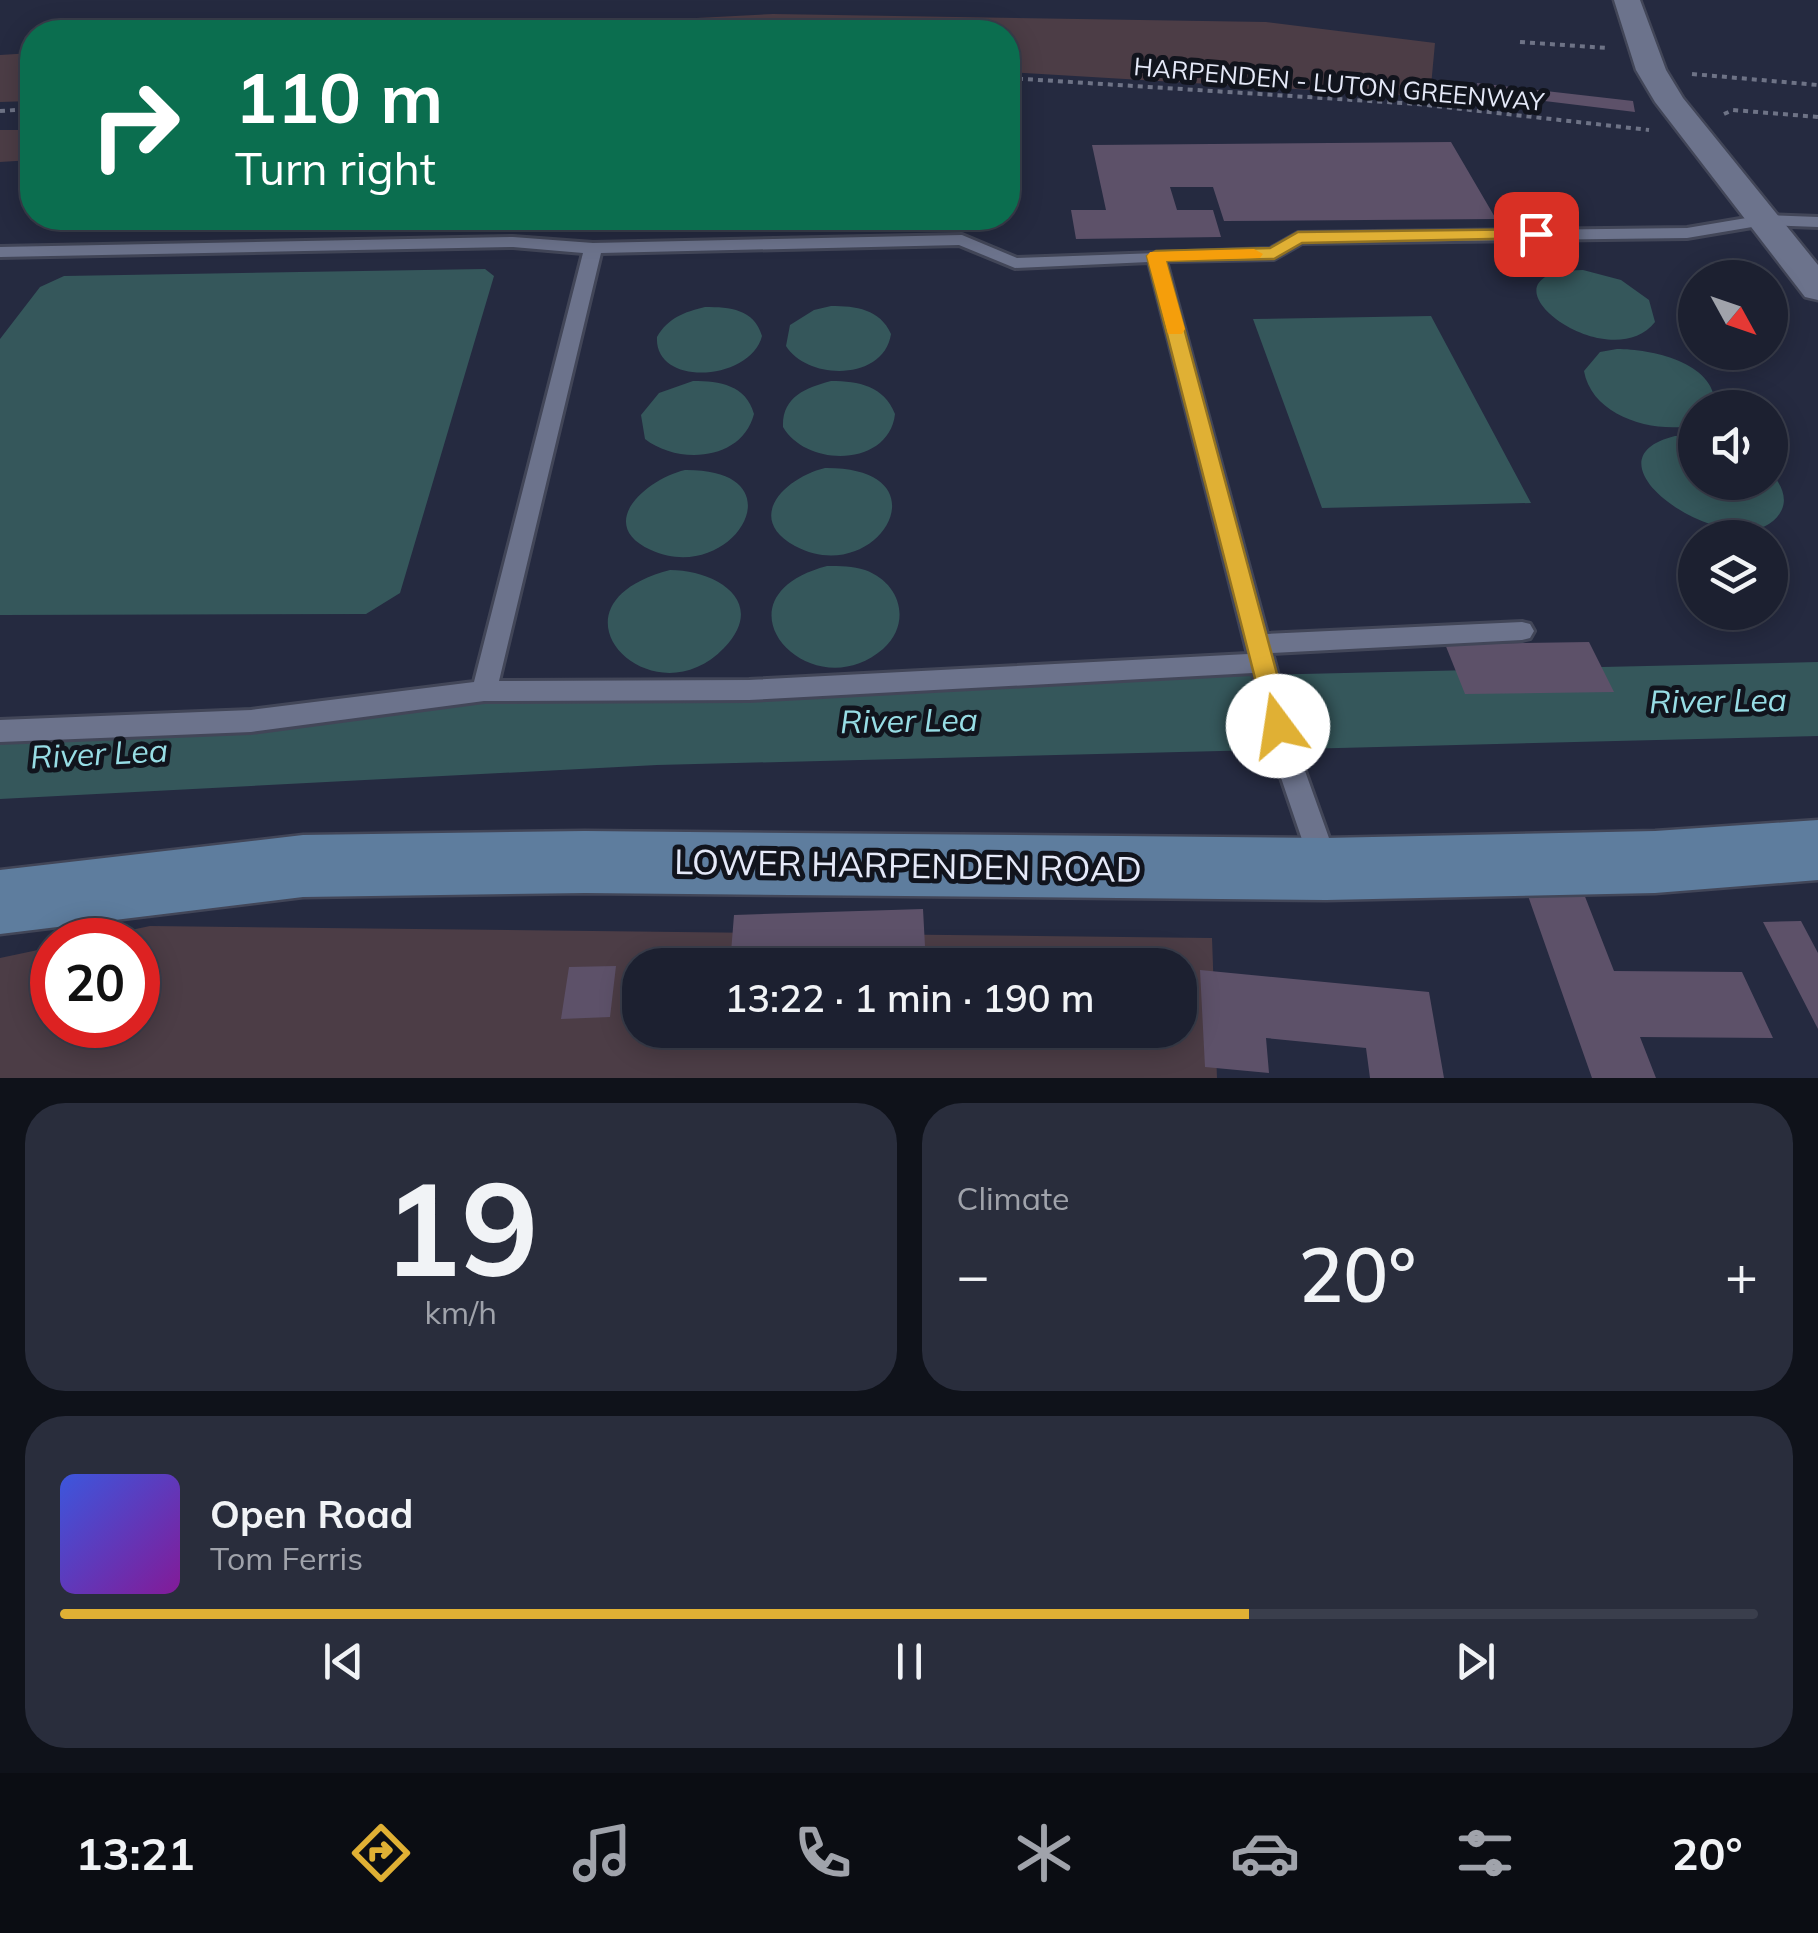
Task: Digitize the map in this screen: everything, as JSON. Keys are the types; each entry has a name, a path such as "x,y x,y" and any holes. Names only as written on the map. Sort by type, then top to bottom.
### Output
{"main road":[{"name":"LOWER HARPENDEN ROAD","path":"0,902 303,866 585,862 1326,869 1654,862 1818,850"}],"street":[{"path":"1626,0 1647,61 1687,126 1818,289"}],"lane":[{"path":"0,252 513,242 593,248 962,240 1014,263 1274,254 1298,238 1687,233 1764,220 1818,222"},
{"path":"484,691 593,248"},
{"path":"1156,256 1286,757 1326,869"},
{"path":"0,731 251,721 484,691 749,690 1522,632"}],"path":[{"path":"1520,42 1818,85"},
{"name":"HARPENDEN - LUTON GREENWAY","path":"1020,79 1418,104 1661,132"},
{"path":"1718,116 1733,110 1818,117"}],"shaded area":[{"path":"773,14 1266,22 1435,43 1430,97 1020,73 1020,20 658,20"},
{"path":"20,54 20,101 0,102 0,55"},
{"path":"0,130 20,130 20,161 0,162"},
{"path":"485,269 494,276 400,593 366,614 0,615 0,339 40,287 64,276"},
{"path":"1583,270 1621,280 1649,300 1655,322 1633,337 1607,339 1579,332 1556,319 1540,303 1537,287 1550,275"},
{"path":"831,306 866,311 886,326 891,334 875,361 861,368 827,370 811,366 786,346 790,325 814,310"},
{"path":"705,307 732,309 753,320 762,336 754,351 723,370 686,371 671,365 660,353 657,337 677,317"},
{"path":"1431,316 1531,503 1322,508 1253,319"},
{"path":"1617,349 1663,355 1678,360 1678,370 1695,370 1712,390 1678,390 1678,427 1628,419 1612,411 1589,387 1584,371 1600,352"},
{"path":"693,381 722,384 745,397 754,414 747,430 737,441 707,454 674,453 645,439 641,415 659,393"},
{"path":"831,381 869,387 890,405 895,414 889,431 878,444 846,456 827,455 794,440 783,427 786,408 797,395"},
{"path":"1678,436 1678,500 1784,500 1780,513 1771,520 1701,520 1674,506 1652,487 1642,467 1648,449"},
{"path":"825,468 863,473 885,486 892,504 888,523 873,540 852,552 825,555 795,546 772,523 776,500 785,489"},
{"path":"685,470 721,475 741,487 748,505 743,524 729,541 707,553 681,557 651,550 635,539 627,528 627,516 643,492"},
{"path":"827,566 856,568 877,576 887,584 898,605 900,616 892,639 883,649 855,665 826,667 801,659 782,643 772,623 774,601 792,581"},
{"path":"670,570 687,571 719,582 739,603 741,616 724,648 695,668 666,673 639,666 619,651 609,630 611,608 631,587"},
{"path":"160,926 1212,938 1217,1078 0,1078 0,958 30,952 30,1048 160,1048"}],"building":[{"path":"1477,83 1633,101 1635,112 1479,93"},
{"path":"1451,142 1496,219 1224,221 1213,187 1170,187 1177,210 1213,210 1221,237 1076,239 1071,210 1106,210 1092,145"},
{"path":"1589,642 1614,692 1465,694 1445,644"},
{"path":"1527,893 1584,894 1614,971 1742,972 1773,1038 1640,1037 1656,1078 1592,1078"},
{"path":"923,909 925,948 731,948 734,915"},
{"path":"1801,921 1818,953 1818,1029 1763,922"},
{"path":"616,966 610,1017 561,1019 569,967"},
{"path":"1200,970 1429,992 1444,1078 1370,1078 1366,1048 1266,1038 1269,1073 1205,1067"}],"waterway":[{"name":"River Lea","path":"0,759 657,727 1818,699"}],"slow traffic":[{"path":"1175,329 1156,256 1254,254"}],"route":[{"path":"1278,726 1156,256 1274,254 1298,238 1536,234"}]}
